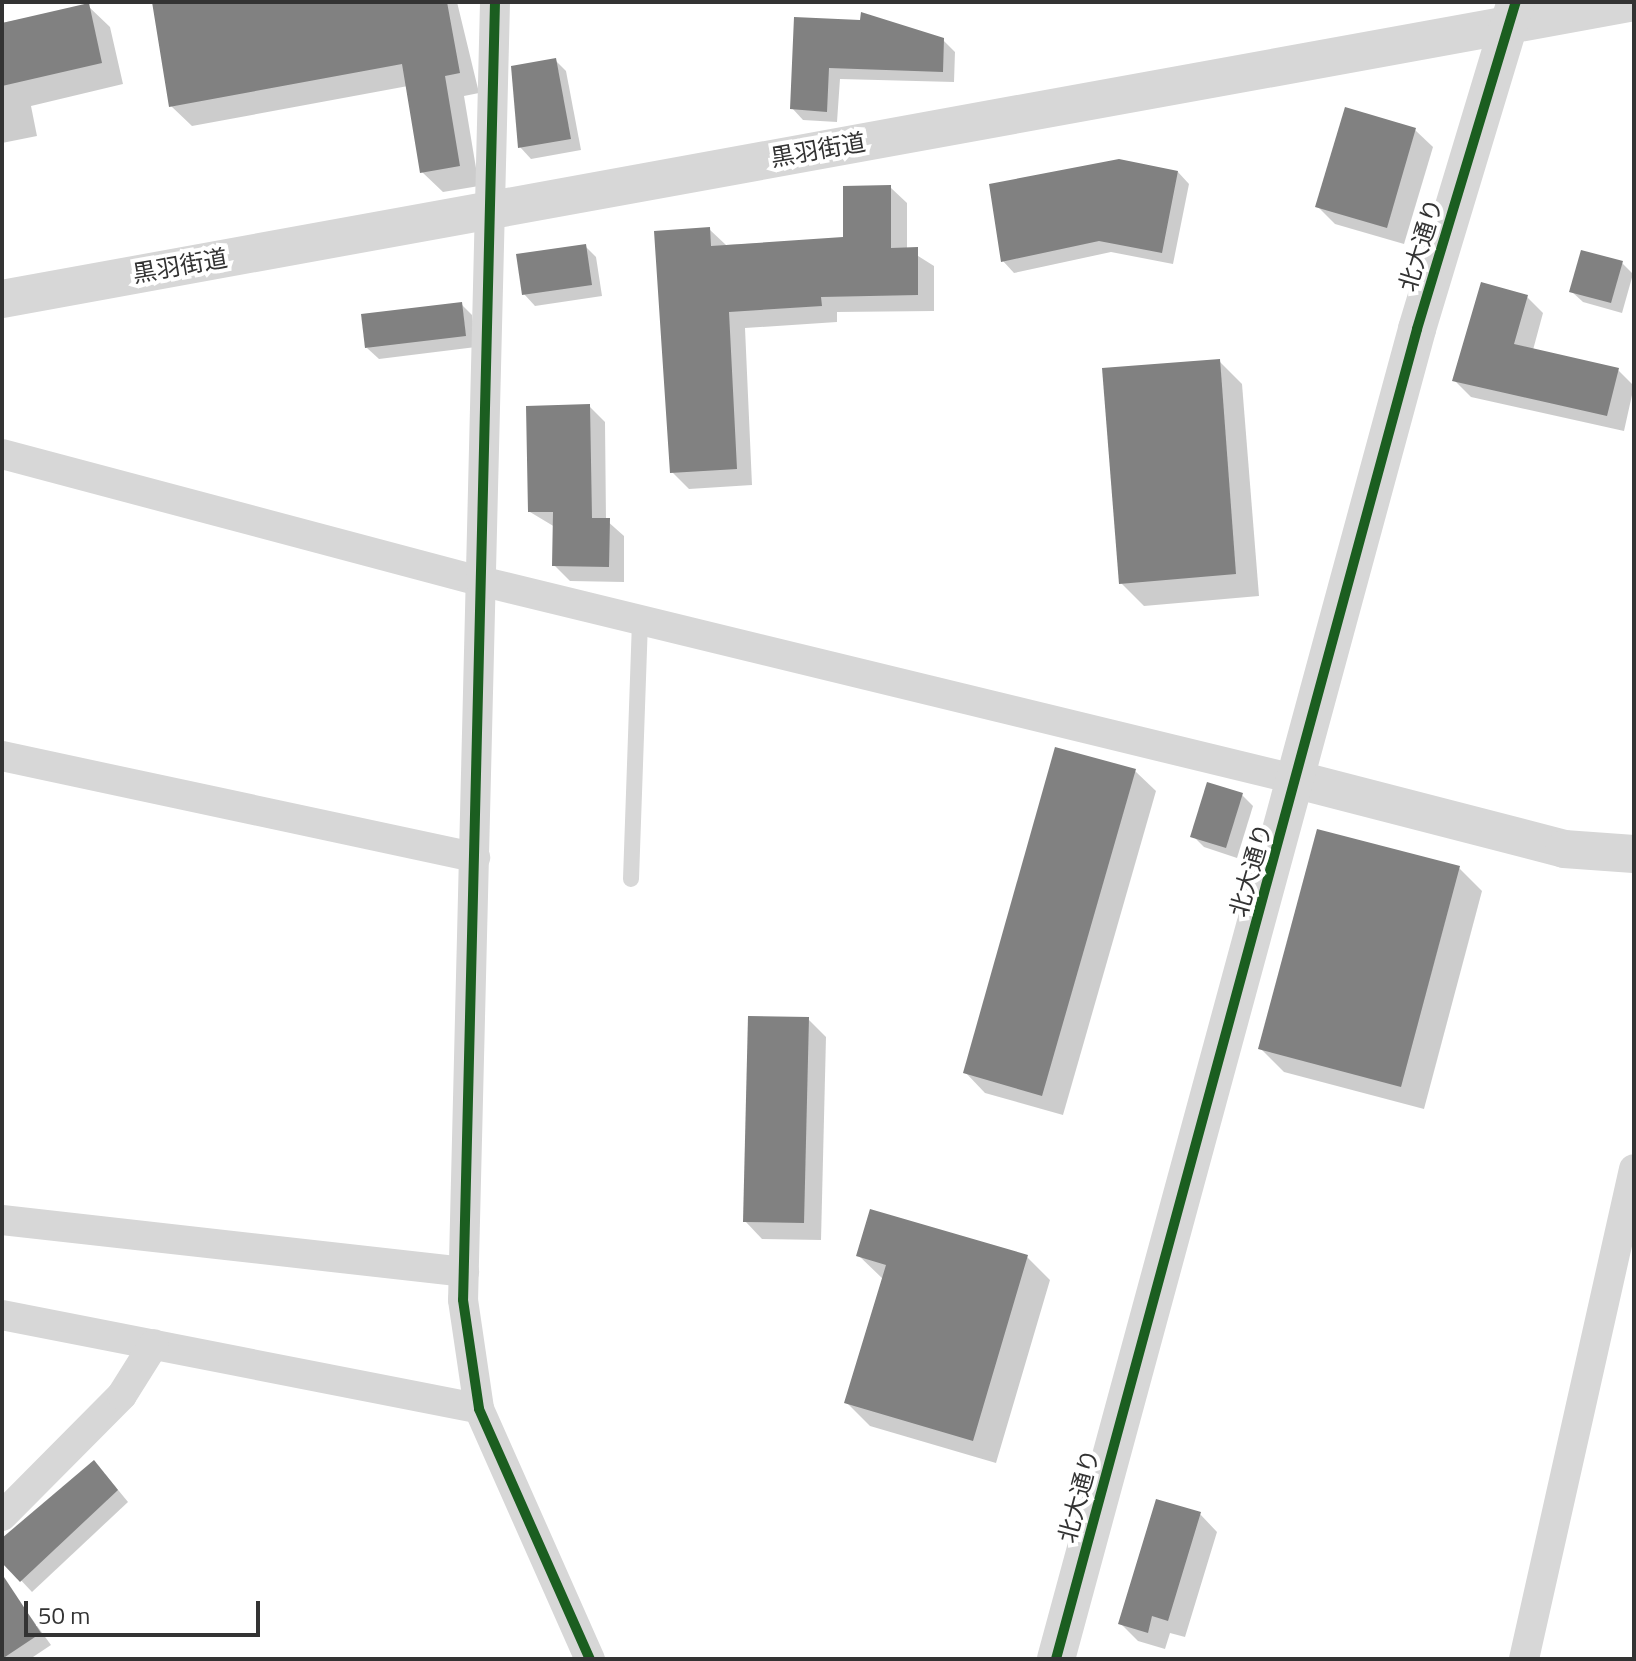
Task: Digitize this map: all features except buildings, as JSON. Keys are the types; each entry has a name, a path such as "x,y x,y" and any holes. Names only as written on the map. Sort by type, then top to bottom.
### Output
{"street":[{"path":"495,2 464,1272 479,1409 590,1659"},
{"name":"黒羽街道","path":"2,299 488,210 1512,13 1634,2"},
{"name":"北大通り","path":"1056,1659 1298,780 1417,329 1512,13"},
{"path":"2,454 480,581 1298,780 1564,849 1634,854"},
{"path":"2,756 475,857"},
{"path":"1524,1659 1634,1169"},
{"path":"2,1220 464,1272"},
{"path":"2,1315 479,1409"},
{"path":"2,1516 122,1395 154,1344"}],"lane":[{"path":"631,879 640,621"}],"cycle path":[{"path":"495,2 463,1300 479,1409 590,1659"},
{"path":"1056,1659 1417,329 1516,2"}]}
